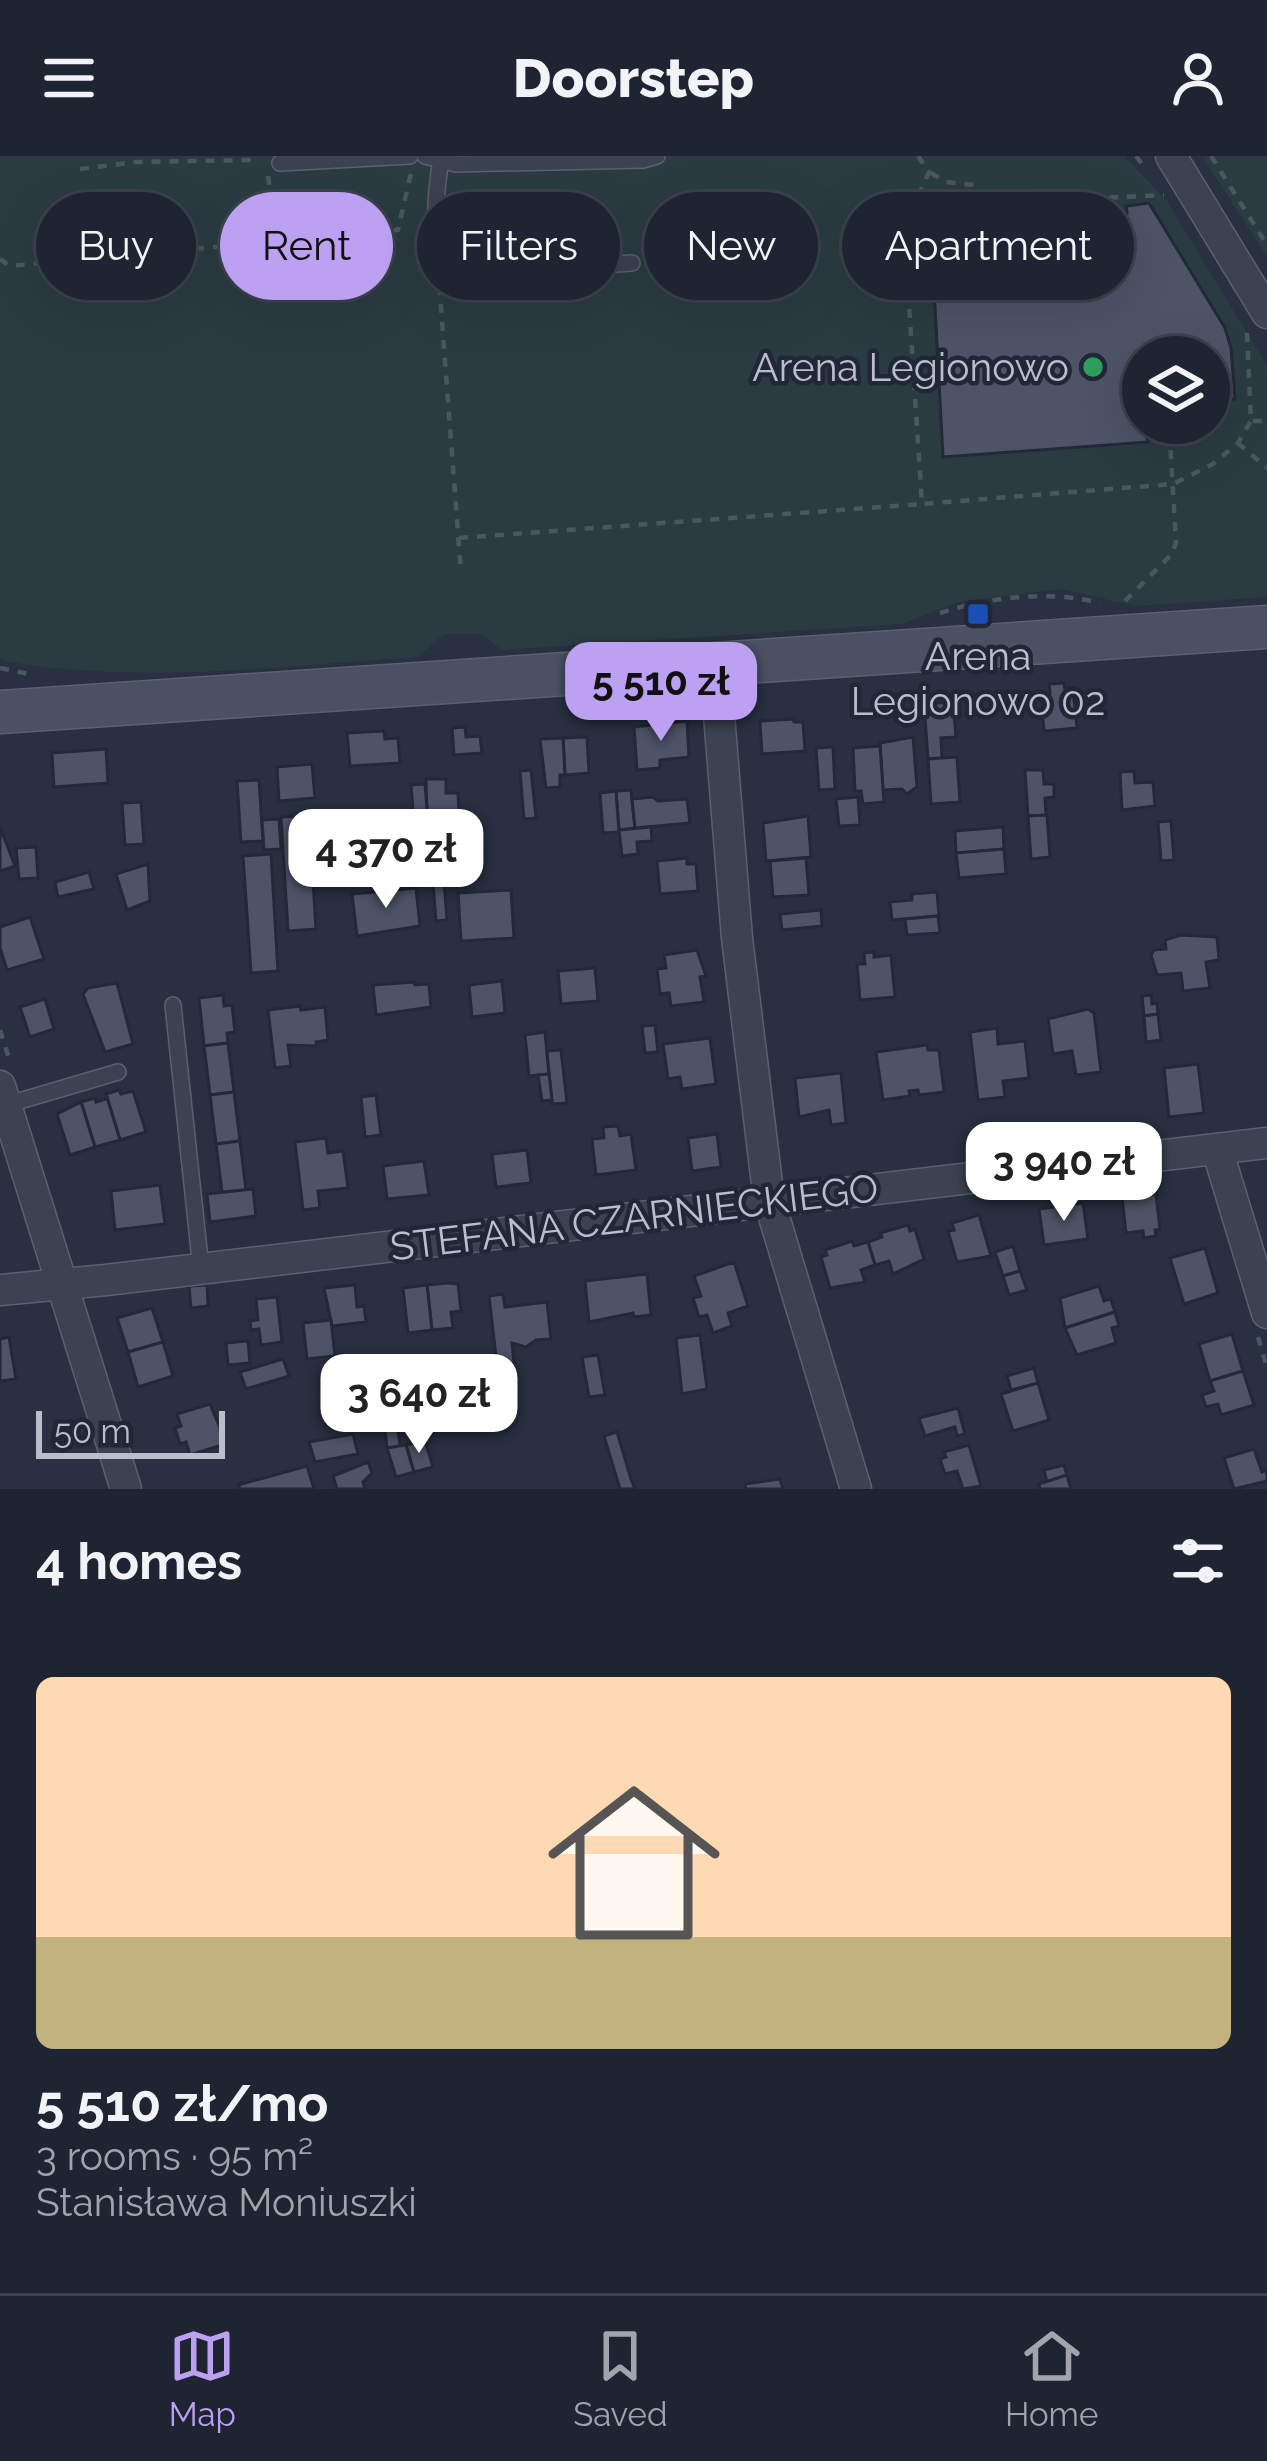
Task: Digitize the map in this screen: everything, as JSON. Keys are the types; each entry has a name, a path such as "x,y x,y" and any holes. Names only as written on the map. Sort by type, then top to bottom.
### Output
{"street":[{"path":"1171,156 1258,318"},
{"path":"0,712 1267,628"},
{"path":"715,665 736,938 769,1201 856,1489"},
{"path":"0,687 56,710"},
{"path":"10,1097 126,1489"},
{"name":"STEFANA CZARNIECKIEGO","path":"0,1289 1267,1143"},
{"path":"1217,1149 1260,1319"}],"lane":[{"path":"280,163 412,156"},
{"path":"434,192 433,158 480,164 657,156"},
{"path":"620,263 632,262"},
{"path":"173,1005 201,1269"},
{"path":"10,1097 118,1072"}],"path":[{"path":"393,230 398,230 412,156"},
{"path":"917,156 929,172 946,182 975,185 977,204 1170,194"},
{"path":"1211,156 1267,245"},
{"path":"80,169 136,162 264,159 269,192"},
{"path":"922,504 904,227 929,172"},
{"path":"0,260 10,266 220,247"},
{"path":"440,300 461,573"},
{"path":"459,538 1173,484 1213,464 1238,443 1251,421 1258,318"},
{"path":"1251,421 1267,421"},
{"path":"1238,443 1267,468"},
{"path":"1119,637 1119,607 1171,555 1176,543 1170,444"},
{"path":"0,1030 10,1097"},
{"path":"1260,1319 1267,1368"}],"shaded area":[{"path":"0,156 1124,156 1167,201 1267,366 1267,597 1136,606 1061,589 958,602 902,624 501,650 483,634 444,634 418,657 211,671 107,672 0,659"},
{"path":"1202,156 1267,156 1267,257"}],"building":[{"name":"Arena Legionowo","path":"1149,203 1227,336 1122,336 1122,444 943,457 935,300 1134,300 1134,205"},
{"name":"Arena Legionowo","path":"1230,345 1231,348 1235,399 1230,400"},
{"path":"1064,683 1065,691 1073,690 1077,728 1044,731 1041,694 1050,693 1049,684"},
{"path":"953,702 956,737 941,738 942,758 928,759 924,704"},
{"path":"687,721 689,757 660,760 660,768 637,770 634,727"},
{"path":"760,721 803,722 805,751 762,754"},
{"path":"465,727 466,737 480,736 482,753 454,755 452,728"},
{"path":"384,731 385,739 398,738 400,763 350,766 347,733"},
{"path":"587,737 589,773 565,775 563,738"},
{"path":"913,737 917,787 907,794 902,789 883,790 880,743"},
{"path":"563,738 565,775 560,775 560,787 546,788 540,739"},
{"path":"880,746 884,802 863,804 861,791 855,791 853,748"},
{"path":"833,747 835,789 819,790 816,748"},
{"path":"106,749 108,783 54,787 52,753"},
{"path":"957,757 960,802 931,804 928,759"},
{"path":"312,764 315,798 279,801 277,767"},
{"path":"531,770 536,818 524,819 520,771"},
{"path":"1025,770 1043,770 1044,784 1054,784 1054,797 1045,798 1046,815 1028,816"},
{"path":"1134,771 1135,783 1153,782 1155,806 1122,810 1120,772"},
{"path":"426,779 446,779 446,793 458,793 459,812 427,813"},
{"path":"259,780 263,841 241,842 237,781"},
{"path":"425,784 429,834 415,835 411,785"},
{"path":"631,790 635,828 619,830 616,791"},
{"path":"616,791 619,832 603,833 600,793"},
{"path":"653,797 658,801 687,799 690,823 635,828 632,799"},
{"path":"858,797 860,825 839,826 836,799"},
{"path":"141,802 144,844 125,845 122,803"},
{"path":"427,813 442,813 444,835 429,836"},
{"path":"1047,815 1050,857 1031,859 1028,816"},
{"path":"309,816 316,929 288,931 281,817"},
{"path":"808,816 811,857 766,861 763,823"},
{"path":"279,819 281,849 264,850 262,820"},
{"path":"1171,821 1174,860 1161,861 1158,822"},
{"path":"0,827 15,866 0,871"},
{"path":"651,827 652,841 637,842 638,854 622,856 619,830"},
{"path":"1003,827 1004,849 956,853 955,831"},
{"path":"36,847 38,878 19,879 16,848"},
{"path":"1004,849 1006,874 959,878 956,853"},
{"path":"271,854 278,971 251,973 243,856"},
{"path":"687,858 687,864 696,864 698,891 660,894 657,861"},
{"path":"806,858 809,895 773,897 770,861"},
{"path":"148,864 150,901 127,910 116,874"},
{"path":"443,869 447,920 436,921 432,870"},
{"path":"89,872 94,889 58,897 55,882"},
{"path":"416,888 420,926 357,936 352,894"},
{"path":"511,890 514,938 461,941 458,893"},
{"path":"937,892 939,916 892,920 890,902"},
{"path":"821,910 822,926 782,930 780,914"},
{"path":"938,916 940,933 907,935 905,919"},
{"path":"30,917 44,959 7,970 0,927"},
{"path":"1181,935 1217,937 1219,960 1206,962 1210,988 1183,991 1181,973 1157,975 1154,950 1166,949 1165,940"},
{"path":"697,950 706,976 700,977 704,1002 671,1006 669,993 660,994 657,969 666,968 664,955"},
{"path":"874,952 874,957 891,955 895,997 860,1000 857,964 865,964 864,953"},
{"path":"595,968 598,1001 561,1004 558,971"},
{"path":"502,981 505,1013 472,1017 469,985"},
{"path":"117,983 133,1044 105,1052 83,994 88,988"},
{"path":"429,984 431,1007 376,1015 373,985"},
{"path":"223,995 224,1006 232,1005 235,1032 227,1033 228,1043 204,1046 199,998"},
{"path":"1151,995 1158,1014 1144,1016 1142,996"},
{"path":"45,999 54,1029 30,1037 20,1007"},
{"path":"300,1006 301,1010 325,1007 328,1040 316,1042 317,1046 288,1045 291,1066 275,1068 268,1010"},
{"path":"1088,1009 1094,1013 1101,1072 1076,1075 1072,1051 1053,1054 1048,1019"},
{"path":"1158,1014 1161,1040 1146,1042 1144,1016"},
{"path":"655,1025 658,1052 645,1053 642,1026"},
{"path":"997,1028 998,1044 1025,1041 1029,1078 1003,1081 1005,1097 978,1100 970,1032"},
{"path":"545,1032 549,1074 529,1076 525,1035"},
{"path":"710,1038 716,1084 682,1089 680,1077 668,1079 663,1044"},
{"path":"228,1043 234,1092 210,1095 204,1046"},
{"path":"927,1045 928,1050 939,1050 944,1092 919,1095 918,1090 909,1091 910,1096 883,1100 876,1052"},
{"path":"561,1050 567,1103 552,1104 547,1051"},
{"path":"1198,1064 1204,1113 1169,1117 1164,1068"},
{"path":"841,1073 846,1123 831,1125 829,1110 799,1117 795,1078"},
{"path":"549,1074 552,1100 542,1101 538,1075"},
{"path":"119,1090 121,1094 133,1091 146,1132 120,1140 106,1094"},
{"path":"234,1092 240,1141 216,1144 210,1095"},
{"path":"106,1094 120,1140 95,1147 81,1102 106,1099"},
{"path":"376,1095 381,1135 365,1137 361,1097"},
{"path":"81,1102 95,1147 70,1155 57,1114"},
{"path":"618,1126 620,1136 631,1134 636,1170 596,1175 592,1139 604,1138 603,1127"},
{"path":"717,1134 721,1167 692,1171 688,1138"},
{"path":"326,1138 328,1153 343,1151 348,1188 318,1191 320,1208 303,1210 295,1142"},
{"path":"240,1141 246,1190 222,1192 216,1144"},
{"path":"527,1150 531,1183 496,1187 492,1154"},
{"path":"424,1161 429,1195 387,1199 383,1166"},
{"path":"160,1185 165,1224 115,1230 111,1191"},
{"path":"253,1189 256,1216 210,1222 207,1194"},
{"path":"1156,1194 1160,1229 1155,1230 1156,1236 1144,1238 1143,1231 1126,1233 1122,1198"},
{"path":"1083,1203 1088,1239 1044,1245 1039,1209"},
{"path":"979,1215 991,1256 957,1262 948,1231 954,1230 952,1223"},
{"path":"908,1225 910,1231 915,1229 924,1259 893,1274 889,1261 875,1265 868,1242"},
{"path":"852,1241 854,1246 868,1242 875,1265 861,1270 865,1282 830,1288 821,1257 827,1255 825,1250"},
{"path":"1013,1246 1020,1271 1003,1276 995,1252"},
{"path":"1205,1248 1218,1293 1184,1304 1170,1258"},
{"path":"734,1262 748,1306 728,1313 732,1326 713,1333 707,1315 699,1317 693,1298 701,1296 694,1276"},
{"path":"1020,1271 1027,1290 1009,1295 1003,1276"},
{"path":"647,1274 651,1315 634,1317 633,1313 589,1322 585,1281"},
{"path":"458,1284 461,1311 451,1312 453,1328 432,1330 427,1285"},
{"path":"207,1285 208,1306 191,1308 189,1286"},
{"path":"355,1285 357,1307 364,1306 366,1322 332,1326 324,1288"},
{"path":"427,1285 432,1330 408,1333 403,1288"},
{"path":"1099,1286 1104,1301 1111,1299 1115,1312 1065,1328 1060,1298"},
{"path":"503,1294 505,1307 547,1302 551,1339 536,1340 526,1347 512,1343 516,1382 499,1383 489,1296"},
{"path":"277,1297 282,1342 261,1345 259,1329 251,1330 250,1321 258,1320 256,1299"},
{"path":"152,1308 163,1342 128,1352 117,1318"},
{"path":"1115,1312 1116,1343 1077,1355 1065,1328"},
{"path":"331,1320 335,1356 307,1359 303,1323"},
{"path":"1232,1334 1243,1371 1210,1381 1199,1344"},
{"path":"700,1335 707,1389 682,1394 676,1338"},
{"path":"9,1337 16,1379 0,1381 0,1339"},
{"path":"248,1341 250,1363 228,1365 226,1343"},
{"path":"163,1342 173,1376 138,1387 128,1352"},
{"path":"598,1355 605,1395 589,1397 582,1357"},
{"path":"283,1359 289,1376 246,1389 240,1372"},
{"path":"1034,1368 1038,1383 1011,1390 1007,1376"},
{"path":"1243,1371 1254,1405 1221,1415 1218,1404 1206,1407 1202,1395 1214,1391 1210,1381"},
{"path":"1038,1383 1049,1420 1013,1431 1001,1394"},
{"path":"407,1388 410,1412 396,1414 393,1389"},
{"path":"393,1389 400,1446 387,1448 380,1391"},
{"path":"210,1404 222,1445 190,1455 186,1442 180,1444 177,1414"},
{"path":"958,1408 965,1434 957,1436 955,1427 925,1436 919,1418"},
{"path":"617,1432 635,1489 620,1489 604,1436"},
{"path":"353,1434 358,1454 315,1462 309,1442"},
{"path":"425,1441 433,1467 414,1472 406,1445"},
{"path":"406,1445 414,1472 396,1477 387,1448"},
{"path":"969,1445 981,1486 963,1489 957,1471 945,1474 940,1459 946,1457 944,1452"},
{"path":"1254,1449 1262,1472 1267,1470 1267,1481 1234,1489 1224,1458"},
{"path":"368,1462 372,1473 363,1482 365,1489 337,1489 333,1476"},
{"path":"1064,1465 1067,1475 1047,1482 1044,1470"},
{"path":"307,1466 314,1489 240,1489 238,1485"},
{"path":"1067,1475 1071,1489 1040,1489 1039,1484"},
{"path":"780,1479 783,1489 746,1489 745,1484"}],"place":[{"name":"Arena Legionowo","path":"1093,367"},
{"name":"Arena Legionowo 02","path":"978,614"}]}
